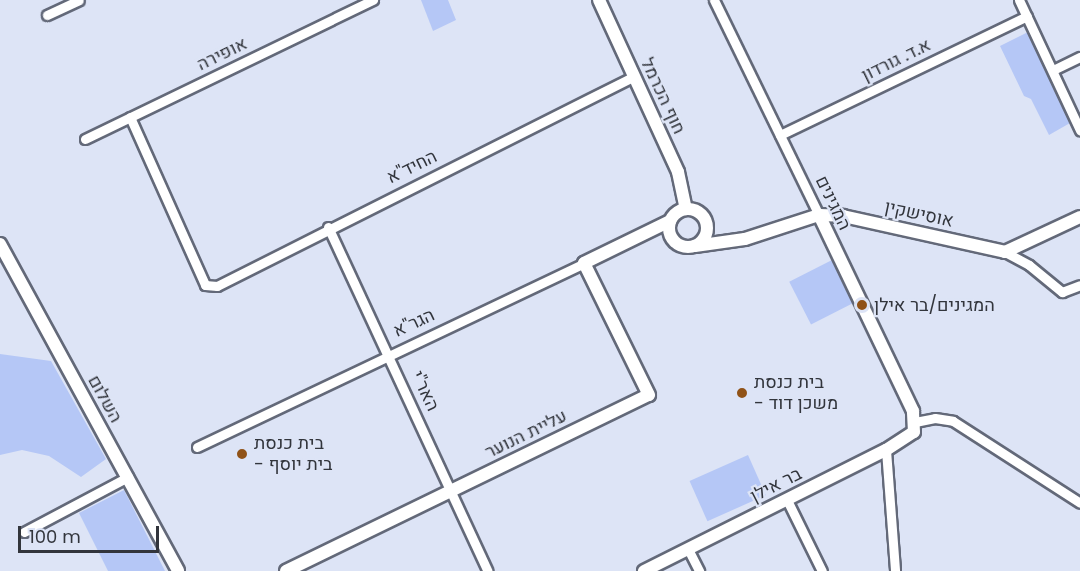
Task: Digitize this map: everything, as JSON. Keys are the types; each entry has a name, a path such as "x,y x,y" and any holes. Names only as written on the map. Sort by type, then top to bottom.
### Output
{"street":[{"path":"47,15 79,0"},
{"name":"אופירה","path":"85,138 373,0"},
{"name":"המגינים","path":"714,0 819,215 915,422"},
{"path":"1019,0 1080,130"},
{"name":"חוף הכרמל","path":"604,2 634,76 678,172 686,209"},
{"name":"א.ד. גורדון","path":"780,135 1027,16"},
{"path":"1053,70 1080,57"},
{"name":"החיד\"א","path":"130,117 205,285 217,286 328,227 634,76"},
{"path":"647,233 684,247 695,246 704,239 707,227 703,216 686,209 670,221 669,232 674,242"},
{"name":"אוסישקין","path":"695,246 745,238 819,215 843,216 1005,252"},
{"path":"1005,252 1080,217"},
{"name":"הגר\"א","path":"197,447 670,221"},
{"name":"האר\"י","path":"328,227 390,355 488,571"},
{"path":"707,227 745,238"},
{"name":"השלום","path":"0,244 178,571"},
{"path":"1005,252 1029,265 1062,292 1080,285"},
{"name":"עליית הנוער","path":"286,571 649,395 584,263"},
{"path":"915,422 935,418 953,421 1080,503"},
{"name":"בר אילן","path":"644,571 908,438 915,422"},
{"path":"886,450 895,571"},
{"path":"24,532 128,477"},
{"path":"787,500 822,571"},
{"path":"688,549 699,571"}],"shaded area":[{"path":"421,0 448,0 456,20 433,31"},
{"path":"1028,32 1070,123 1049,135 1031,99 1024,96 1000,46"},
{"path":"832,260 854,303 811,325 789,282"},
{"path":"0,354 51,361 106,459 81,477 49,456 22,450 0,455"},
{"path":"748,455 766,495 707,521 690,481"},
{"path":"124,490 165,571 108,571 79,513"}],"place":[{"name":"המגינים/בר אילן","path":"862,305"},
{"name":"בית כנסת - משכן דוד","path":"742,393"},
{"name":"בית כנסת - בית יוסף","path":"242,454"}]}
